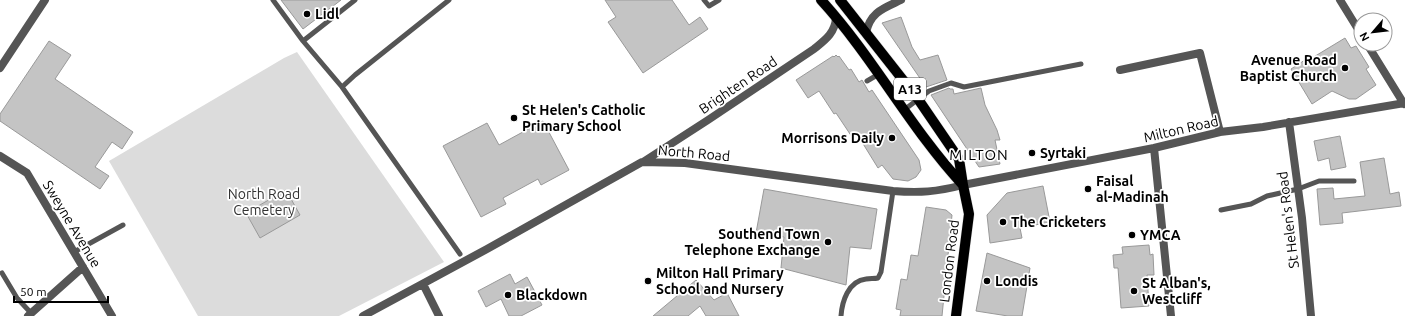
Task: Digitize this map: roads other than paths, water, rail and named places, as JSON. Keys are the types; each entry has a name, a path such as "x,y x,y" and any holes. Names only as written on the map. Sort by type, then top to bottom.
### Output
{"main road":[{"name":"London Road","path":"822,0 879,74 945,166 963,186"},
{"name":"London Road","path":"840,0 918,99 959,159 963,186 970,214 956,316"}],"street":[{"path":"0,68 45,0"},
{"path":"866,33 868,26 876,12 901,0"},
{"path":"1340,0 1353,21"},
{"name":"Brighten Road","path":"642,162 814,49 828,38 833,31 836,25 836,18"},
{"path":"1372,52 1404,104"},
{"path":"1120,70 1200,53 1220,132"},
{"name":"Milton Road","path":"963,186 1154,148 1220,132 1404,104"},
{"name":"St Helen's Road","path":"1289,122 1302,218 1311,316"},
{"path":"1154,148 1171,316"},
{"name":"Sweyne Avenue","path":"0,156 26,173 112,316"},
{"name":"North Road","path":"363,316 642,162 685,163 914,192 939,191 963,186"},
{"path":"30,314 83,267"},
{"path":"423,284 439,316"}],"lane":[{"path":"273,0 303,41 342,87 460,254"},
{"path":"303,41 355,0"},
{"path":"342,87 355,74 449,0"},
{"path":"704,0 709,6 719,0"},
{"path":"904,110 929,91 951,83 964,88 1081,64"},
{"path":"867,81 879,74"},
{"path":"1221,210 1251,204 1275,193 1298,189 1319,181 1354,181"},
{"path":"841,316 842,304 850,288 858,281 866,278 878,278 881,272 893,190"},
{"path":"74,252 123,225"},
{"path":"2,273 17,298 30,314"}],"place":[{"name":"Lidl","path":"307,14"},
{"name":"Avenue Road Baptist Church","path":"1345,68"},
{"name":"St Helen's Catholic Primary School","path":"514,118"},
{"name":"Morrisons Daily","path":"892,138"},
{"name":"Syrtaki","path":"1032,153"},
{"name":"Faisal al-Madinah","path":"1088,189"},
{"name":"The Cricketers","path":"1003,222"},
{"name":"YMCA","path":"1132,235"},
{"name":"Southend Town Telephone Exchange","path":"828,242"},
{"name":"Milton Hall Primary School and Nursery","path":"648,281"},
{"name":"Londis","path":"987,281"},
{"name":"St Alban's, Westcliff","path":"1134,291"},
{"name":"Blackdown","path":"508,295"}],"district":[{"name":"MILTON","path":"979,155"}],"park label":[{"name":"North Road Cemetery","path":"264,202"}]}
